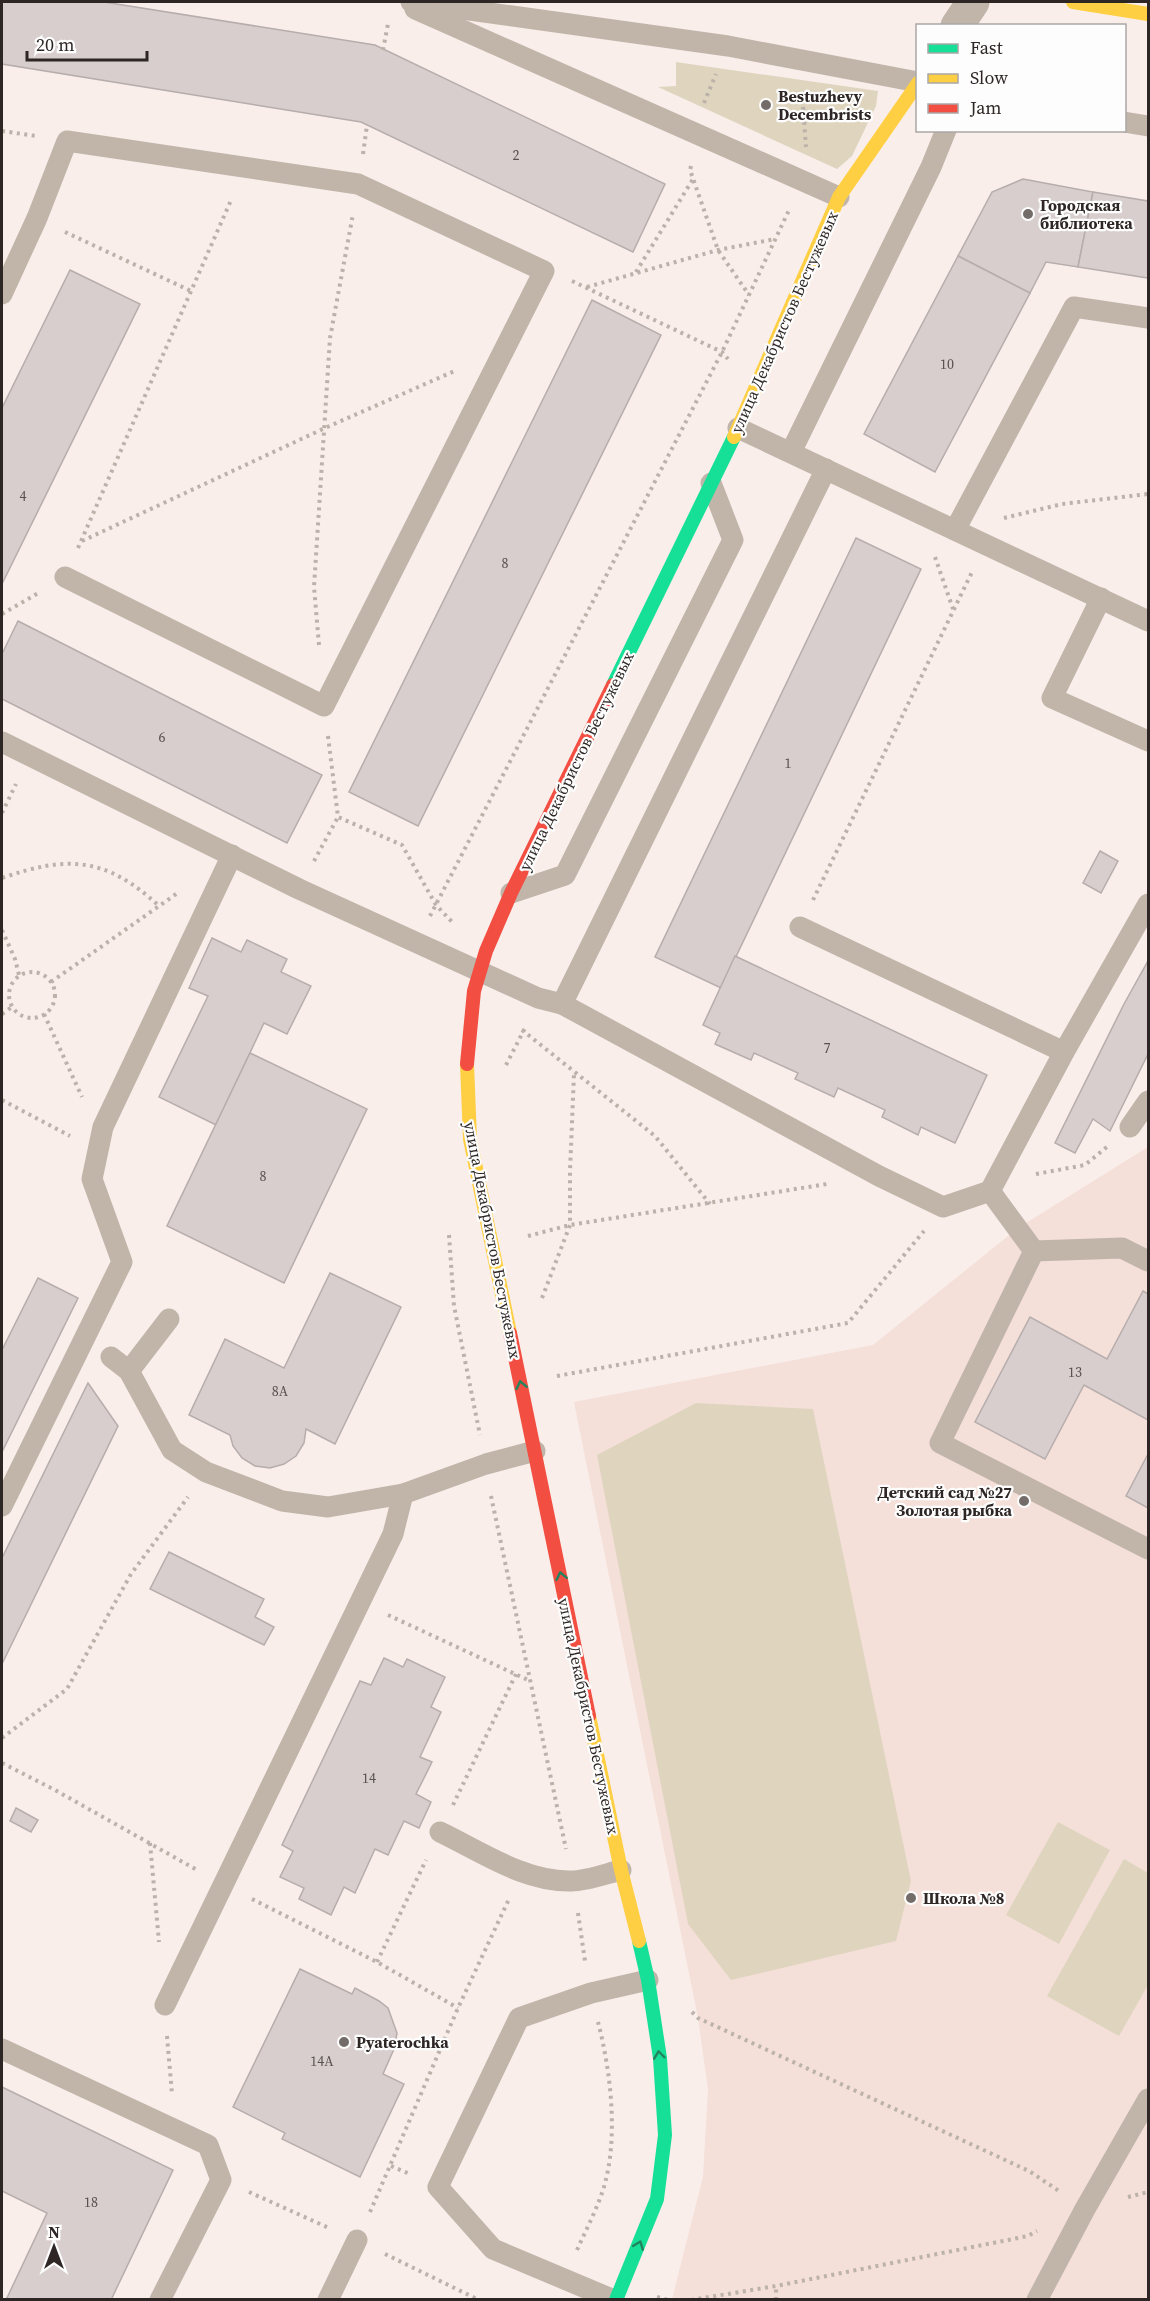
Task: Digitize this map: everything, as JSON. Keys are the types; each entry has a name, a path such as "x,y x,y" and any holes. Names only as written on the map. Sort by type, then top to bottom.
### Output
{"street":[{"path":"958,24 973,2"},
{"path":"1073,2 1149,14"},
{"name":"улица Декабристов Бестужевых","path":"615,2300 657,2199 665,2135 660,2058 648,1980 621,1870 470,1139 466,1093 468,1038 479,970 511,893 738,428 836,205 916,85"}],"lane":[{"path":"398,2 803,182 836,205"},
{"path":"411,2 728,46 916,82"},
{"path":"1126,122 1149,126"},
{"path":"791,452 931,167 945,132"},
{"path":"2,294 37,218 67,141 358,184 544,271 324,706 65,577"},
{"path":"955,530 1074,307 1149,318"},
{"path":"738,428 1149,621"},
{"path":"562,1004 826,469"},
{"path":"511,893 565,875 733,540 711,483"},
{"path":"1101,598 1052,698 1149,741"},
{"path":"2,742 416,943 538,998 562,1004 879,1176 943,1207 993,1186 1064,1052 1149,904"},
{"path":"2,1506 122,1262 92,1179 103,1127 232,855"},
{"path":"800,927 1064,1052"},
{"path":"1130,1127 1149,1101"},
{"path":"993,1186 1035,1251"},
{"path":"1035,1251 1122,1248 1149,1262"},
{"path":"1035,1251 940,1443 1149,1549"},
{"path":"129,1371 169,1319"},
{"path":"111,1357 129,1371 172,1450 206,1472 282,1501 328,1507 403,1494 486,1464 535,1451"},
{"path":"165,2005 393,1534 403,1494"},
{"path":"440,1832 522,1872 549,1880 573,1881 621,1870"},
{"path":"615,2300 493,2249 438,2187 519,2018 591,1993 648,1980"},
{"path":"2,2049 208,2145 221,2180 160,2300"},
{"path":"1037,2300 1085,2209 1149,2099"},
{"path":"328,2300 357,2240"}],"path":[{"path":"728,46 704,103 690,170 718,250 749,295 752,306"},
{"path":"416,943 722,352 803,182 807,156 800,60"},
{"path":"319,646 314,587 330,338 367,125"},
{"path":"2,614 65,577 245,167"},
{"path":"635,273 693,178"},
{"path":"587,287 718,250 774,240 836,205"},
{"path":"37,218 191,291"},
{"path":"544,271 587,287 722,352 755,388"},
{"path":"81,541 325,428 505,349"},
{"path":"955,530 1062,504 1149,494"},
{"path":"920,513 954,610"},
{"path":"800,927 986,544"},
{"path":"324,706 338,817 402,845 436,904 453,924"},
{"path":"2,878 27,869 55,864 77,863 101,867 128,881 159,906"},
{"path":"51,982 186,887 215,887"},
{"path":"2,930 15,959 19,975"},
{"path":"37,972 51,982 54,1000 44,1014 36,1018 26,1017 18,1014 12,1007 9,990 19,975 37,972"},
{"path":"2,1014 12,1007"},
{"path":"44,1014 85,1103 103,1127"},
{"path":"524,1032 655,1136 710,1204"},
{"path":"540,1302 570,1225 574,1073"},
{"path":"2,1100 98,1149"},
{"path":"993,1186 1085,1165 1130,1127"},
{"path":"518,1238 570,1225 879,1176"},
{"path":"556,1377 848,1323 943,1207"},
{"path":"448,1224 454,1306 486,1464 494,1520 573,1881 609,2091 613,2137 603,2190 574,2258 554,2274"},
{"path":"2,1738 67,1689 131,1574 206,1472"},
{"path":"360,1601 529,1680"},
{"path":"357,2240 458,2008 522,1872"},
{"path":"648,1980 674,1992 698,2018 1029,2171 1085,2209"},
{"path":"221,2180 357,2240 479,2300"},
{"path":"691,2300 776,2286 1028,2236 1085,2209 1149,2192"},
{"path":"776,2286 776,2300"}],"shaded area":[{"path":"676,62 878,91 876,106 852,156 837,169 658,87 676,86"},
{"name":"Школа №8","path":"1148,1147 1148,2299 672,2299 703,2177 708,2089 698,2018 574,1402 873,1345 1018,1228"},
{"path":"696,1403 813,1409 911,1881 896,1941 731,1980 688,1924 597,1455"},
{"path":"1058,1822 1110,1850 1059,1944 1006,1915"},
{"path":"1124,1859 1148,1873 1148,1985 1119,2036 1047,1996"}],"building":[{"path":"2,2 104,2 375,45 665,184 633,252 361,122 2,64"},
{"path":"1023,179 1093,192 1078,267 1046,262 1030,293 958,256 992,192"},
{"path":"1093,192 1148,201 1148,278 1078,267"},
{"path":"958,256 1030,293 935,472 864,434"},
{"path":"70,270 140,304 2,584 2,408"},
{"path":"592,300 661,335 418,826 349,792"},
{"path":"856,538 921,569 721,988 655,957"},
{"path":"18,621 322,775 287,843 2,699 2,654"},
{"path":"1100,851 1118,861 1101,893 1083,883"},
{"path":"212,938 241,952 247,940 287,959 281,972 311,986 287,1034 264,1023 216,1125 159,1097 208,996 189,988"},
{"path":"735,956 987,1075 955,1143 921,1127 918,1135 882,1117 885,1110 838,1088 834,1097 795,1079 798,1073 754,1053 751,1060 715,1044 720,1033 703,1025"},
{"path":"1148,961 1148,1054 1110,1131 1093,1119 1075,1153 1055,1143 1124,1004"},
{"path":"250,1053 367,1109 284,1283 167,1226"},
{"path":"330,1273 401,1307 335,1444 306,1429 304,1443 296,1456 284,1464 270,1468 255,1466 242,1458 233,1446 230,1435 189,1415 225,1339 284,1368"},
{"path":"38,1278 78,1298 2,1452 2,1350"},
{"path":"1143,1291 1148,1294 1148,1420 1084,1385 1045,1459 975,1422 1030,1317 1107,1359"},
{"path":"88,1383 118,1426 2,1664 2,1558"},
{"path":"1148,1454 1148,1508 1126,1496"},
{"path":"169,1552 264,1599 255,1617 274,1627 264,1645 150,1589"},
{"path":"384,1658 403,1667 407,1659 445,1677 431,1707 441,1712 420,1757 432,1762 416,1794 431,1802 419,1828 404,1821 388,1855 375,1849 355,1893 344,1887 331,1915 299,1899 304,1888 280,1877 293,1851 282,1845 360,1681 371,1685"},
{"path":"16,1808 38,1820 31,1832 10,1821"},
{"path":"300,1969 352,1994 355,1988 379,2001 388,2008 397,2033 394,2049 383,2074 404,2084 360,2177 282,2139 285,2133 233,2107"},
{"path":"2,2087 173,2170 111,2300 6,2300 47,2213 2,2191"}],"traffic: fast":[{"path":"613,685 734,437"},
{"path":"616,2300 657,2199 665,2135 660,2058 648,1980 639,1941"}],"traffic: slow":[{"path":"1073,2 1148,14"},
{"path":"734,437 839,197 916,86"},
{"path":"467,1064 470,1139 510,1333"},
{"path":"589,1716 621,1870 639,1941"}],"traffic: jam":[{"path":"467,1064 474,991 486,951 511,893 613,685"},
{"path":"510,1333 589,1716"}],"place":[{"name":"Bestuzhevy Decembrists","path":"766,105"},
{"name":"Городская библиотека","path":"1028,214"},
{"name":"Детский сад №27 Золотая рыбка","path":"1024,1501"},
{"name":"Школа №8","path":"911,1898"},
{"name":"Pyaterochka","path":"344,2042"}]}
